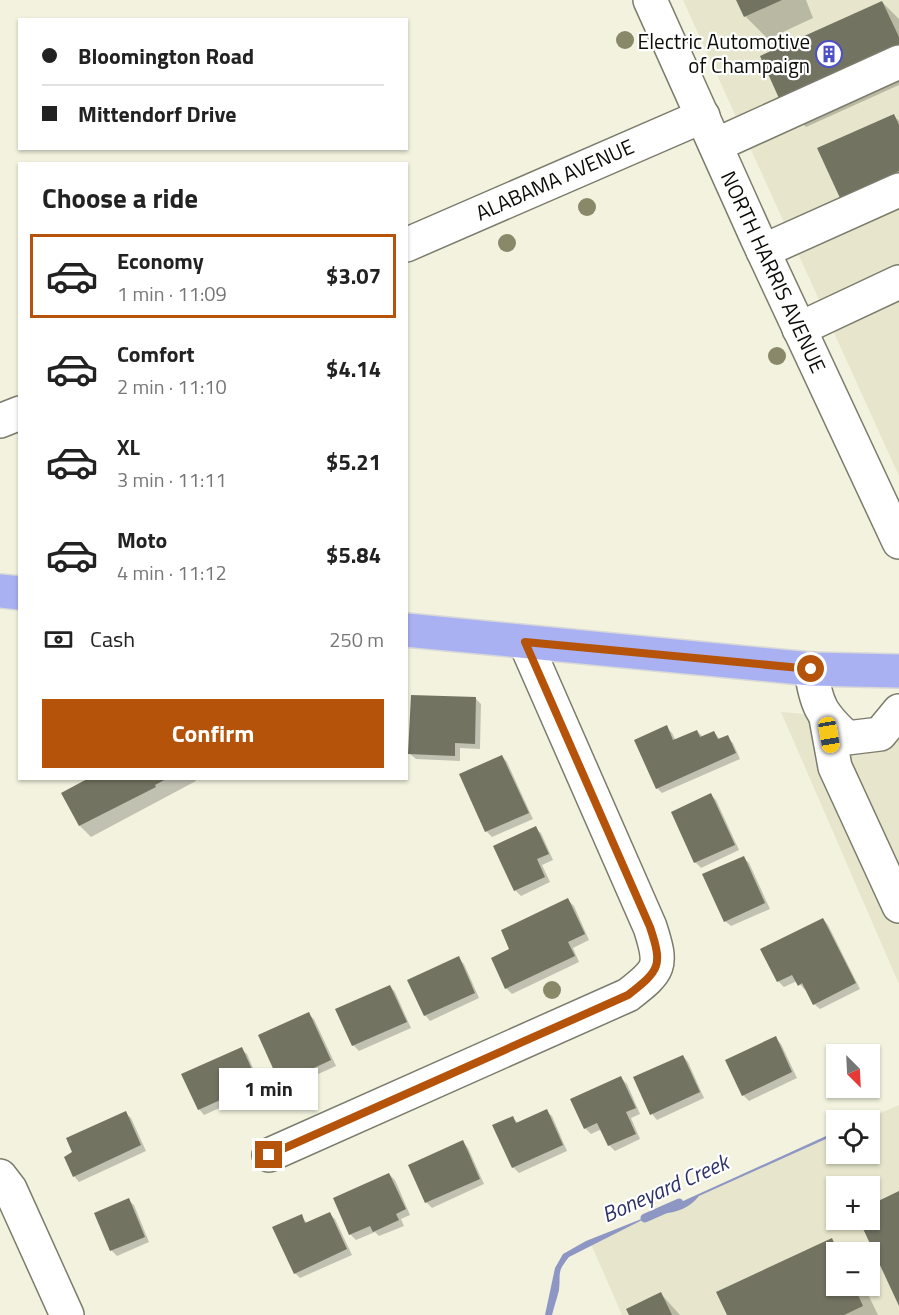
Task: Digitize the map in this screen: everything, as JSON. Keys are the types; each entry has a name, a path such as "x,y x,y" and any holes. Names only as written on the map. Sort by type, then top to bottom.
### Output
{"main road":[{"path":"0,591 18,593"},
{"path":"408,630 811,669 899,671"}],"street":[{"name":"NORTH HARRIS AVENUE","path":"650,0 799,329 899,542"},
{"path":"716,145 899,62"},
{"name":"ALABAMA AVENUE","path":"408,244 703,116"},
{"path":"764,251 899,190"},
{"path":"799,329 899,282"},
{"path":"0,421 18,414"},
{"path":"269,1155 628,995 650,978 657,967 658,952 650,927 525,642"},
{"path":"811,669 814,693 826,718 835,767 899,906"},
{"path":"826,718 847,738 880,734 899,711"},
{"path":"0,1176 10,1188 67,1315"}],"shaded area":[{"path":"683,0 899,0 899,476"},
{"path":"781,712 899,722 899,984"},
{"path":"899,1105 899,1315 622,1315 590,1242 826,1138 826,1164 880,1164 880,1113"}],"water":[{"path":"826,1136 826,1139 699,1196 680,1210 656,1213"},
{"path":"654,1214 569,1257 560,1273 559,1290 552,1315 545,1315 555,1268 563,1254 586,1241"}],"building":[{"path":"736,0 782,0 744,17"},
{"name":"Electric Automotive of Champaign","path":"882,1 899,37 899,52 782,105 760,56"},
{"path":"894,114 899,125 899,171 840,198 817,148"},
{"path":"411,695 476,697 475,744 455,743 455,756 408,754"},
{"path":"667,725 673,740 697,730 700,737 714,731 718,739 728,735 736,753 656,789 634,740"},
{"path":"502,755 529,813 485,832 459,774"},
{"path":"85,780 164,780 155,785 156,787 79,826 61,793"},
{"path":"711,793 735,845 694,863 671,812"},
{"path":"536,826 549,854 537,859 545,877 514,891 493,846"},
{"path":"744,856 765,903 724,922 702,874"},
{"path":"568,898 585,934 568,942 575,956 505,989 491,958 509,949 501,930"},
{"path":"823,918 856,983 813,1005 802,983 798,986 792,975 777,982 760,949"},
{"path":"459,956 475,993 424,1016 407,980"},
{"path":"390,985 407,1022 352,1046 335,1009"},
{"path":"309,1012 331,1060 280,1084 258,1035"},
{"path":"776,1036 792,1072 742,1096 725,1060"},
{"path":"242,1047 258,1083 198,1110 181,1074"},
{"path":"683,1055 700,1092 650,1115 633,1077"},
{"path":"621,1076 636,1108 626,1112 636,1134 608,1146 597,1123 584,1129 570,1099"},
{"path":"547,1109 563,1145 512,1168 492,1125 513,1116 516,1123"},
{"path":"126,1111 141,1145 73,1177 64,1157 72,1152 66,1138"},
{"path":"463,1140 480,1179 425,1203 408,1165"},
{"path":"389,1173 406,1209 396,1214 399,1220 373,1232 370,1226 349,1235 333,1198"},
{"path":"899,1191 899,1306 880,1265 880,1242 869,1242 864,1230 880,1230 880,1200"},
{"path":"129,1198 145,1237 110,1251 94,1213"},
{"path":"330,1212 347,1249 294,1274 272,1227 302,1214 305,1223"},
{"path":"832,1238 834,1242 826,1242 826,1296 858,1296 863,1306 844,1315 727,1315 716,1292"},
{"path":"661,1292 672,1315 629,1315 626,1309"}],"waterway":[{"name":"Boneyard Creek","path":"645,1218 679,1203"}],"place":[{"name":"Electric Automotive of Champaign","path":"829,54"}],"route":[{"path":"269,1155 628,995 650,978 657,967 658,952 650,927 525,642 811,669"}]}
